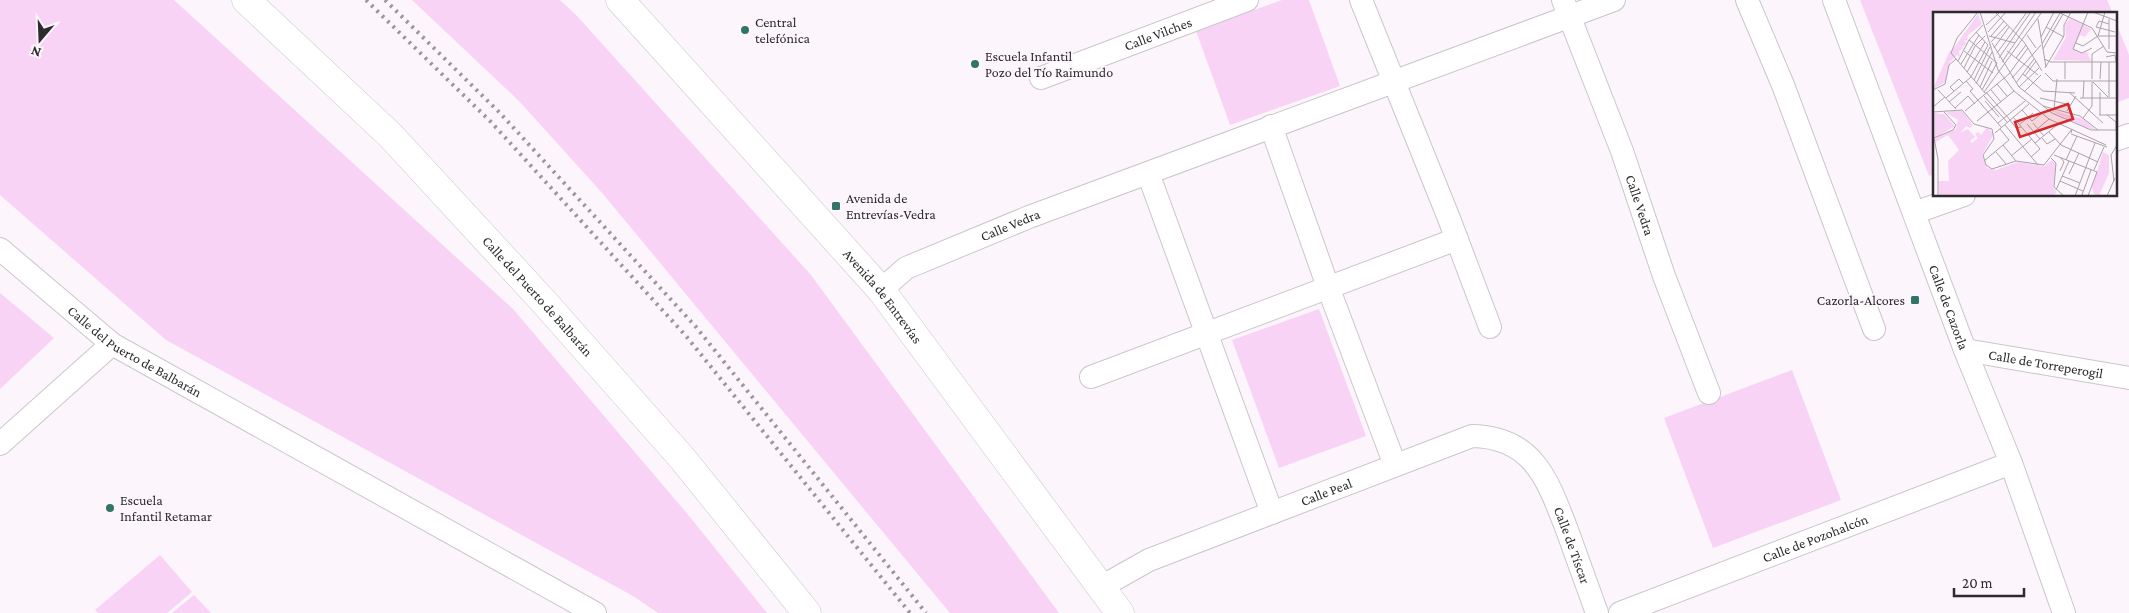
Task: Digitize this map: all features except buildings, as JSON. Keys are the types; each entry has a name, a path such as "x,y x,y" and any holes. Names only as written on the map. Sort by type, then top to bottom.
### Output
{"street":[{"name":"Calle del Puerto de Balbarán","path":"246,0 391,136 544,302 682,458 808,613"},
{"name":"Avenida de Entrevías","path":"620,0 881,290 1120,613"},
{"name":"Calle Vilches","path":"1041,78 1247,0"},
{"path":"1361,0 1392,82 1457,238 1490,327"},
{"name":"Calle Vedra","path":"881,290 906,268 1029,217 1392,82 1566,9 1614,0"},
{"path":"1747,0 1789,103 1874,329"},
{"name":"Calle de Cazorla","path":"1834,0 1965,350 2010,463 2064,613"},
{"name":"Calle Vedra","path":"1566,9 1622,151 1664,276 1709,393"},
{"path":"1271,126 1328,287 1395,465"},
{"path":"2116,140 2129,135"},
{"path":"1148,173 1272,513"},
{"path":"1914,213 1961,196"},
{"path":"1091,376 1457,238"},
{"name":"Calle del Puerto de Balbarán","path":"0,249 112,344 580,610"},
{"path":"0,444 112,344"},
{"name":"Calle de Torreperogil","path":"1965,350 2129,378"},
{"name":"Calle Peal","path":"1101,587 1149,560 1472,436 1490,436 1513,446 1532,460 1547,478"},
{"name":"Calle de Pozohalcón","path":"1620,613 2010,463"},
{"name":"Calle de Tíscar","path":"1547,478 1598,613"}],"shaded area":[{"path":"0,0 174,0 513,309 690,517 767,613 658,613 633,596 166,340 0,195"},
{"path":"412,0 560,0 577,16 811,275 1059,613 950,613 603,194 519,101"},
{"path":"1282,0 1309,0 1340,86 1230,125 1196,31"},
{"path":"1860,0 2107,0 2112,12 1933,12 1933,174 1929,176"},
{"path":"2116,22 2129,55 2129,98 2116,103"},
{"path":"0,293 54,338 0,389"},
{"path":"1319,309 1366,436 1279,468 1232,340"},
{"path":"1792,370 1841,500 1713,548 1664,418"},
{"path":"160,555 192,592 167,613 98,613 95,610"},
{"path":"194,595 211,613 172,613"}],"railway":[{"path":"366,0 491,122 686,336 910,613"},
{"path":"385,0 500,113 696,327 926,613"}],"place":[{"name":"Central telefónica","path":"745,30"},
{"name":"Escuela Infantil Pozo del Tío Raimundo","path":"975,64"},
{"name":"Avenida de Entrevías-Vedra","path":"836,206"},
{"name":"Cazorla-Alcores","path":"1915,300"},
{"name":"Escuela Infantil Retamar","path":"110,508"}]}
